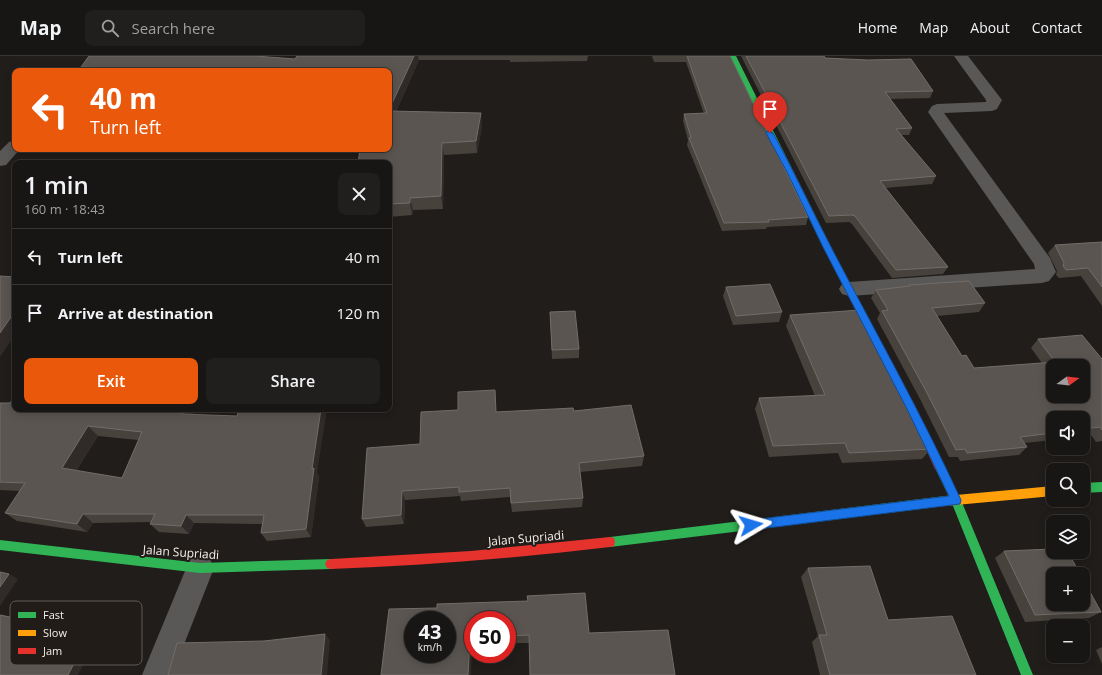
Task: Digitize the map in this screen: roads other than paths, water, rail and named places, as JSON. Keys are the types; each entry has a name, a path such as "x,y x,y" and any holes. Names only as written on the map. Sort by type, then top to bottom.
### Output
{"main road":[{"path":"733,56 849,289 911,407 956,500 1027,675"},
{"path":"1090,487 1102,486"},
{"name":"Jalan Supriadi","path":"0,545 200,568 376,563 531,551 956,500 1046,492"}],"street":[{"path":"849,289 1042,276 1046,272 1043,263 936,112 937,109 944,108 992,106 994,100 961,56"},
{"path":"0,161 12,148"},
{"path":"157,675 200,568"}]}
